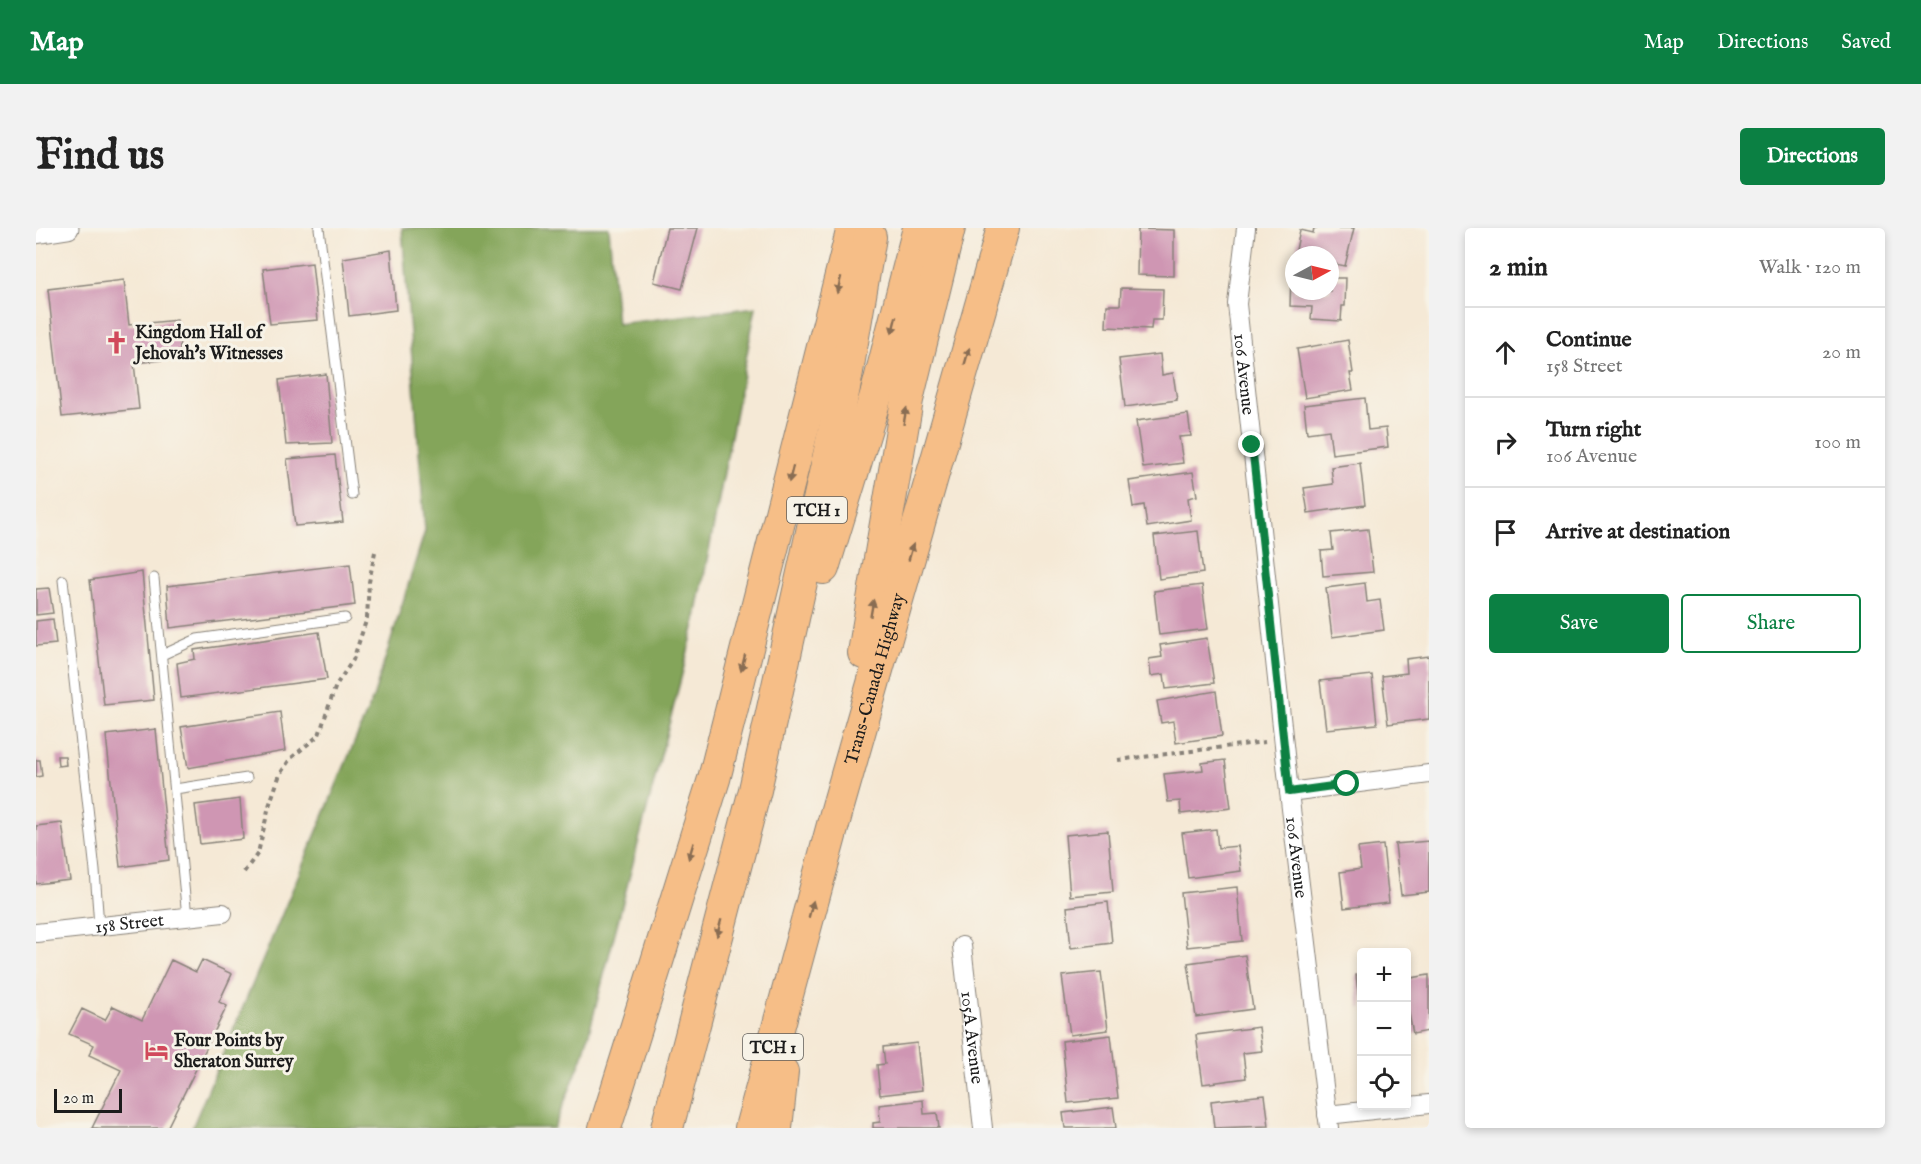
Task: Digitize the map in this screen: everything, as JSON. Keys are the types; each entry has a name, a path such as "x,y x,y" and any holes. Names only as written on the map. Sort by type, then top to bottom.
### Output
{"highway":[{"path":"605,1128 714,779 853,228"},
{"name":"TCH 1","path":"667,1128 755,790 845,382 872,228"},
{"path":"755,790 877,392 919,228"},
{"path":"837,810 908,400 949,228"},
{"name":"Trans-Canada Highway","path":"751,1128 837,810 1002,228"},
{"path":"776,1128 795,966"}],"street":[{"path":"36,232 68,228"},
{"name":"106 Avenue","path":"1246,228 1237,304 1283,739 1328,1122"},
{"path":"1289,792 1429,774"},
{"name":"158 Street","path":"36,933 223,913"},
{"name":"105A Avenue","path":"962,946 983,1128"},
{"path":"1328,1122 1429,1104"}],"lane":[{"path":"319,228 352,495"},
{"path":"154,578 187,917"},
{"path":"63,580 99,926"},
{"path":"162,655 196,639 345,618"},
{"path":"175,789 247,778"}],"path":[{"path":"244,872 258,853 268,806 280,774 290,759 319,735 336,685 353,660 367,618 369,582 375,552"},
{"path":"1118,760 1283,739"}],"green space":[{"path":"402,228 609,228 617,324 756,307 694,628 583,1056 554,1128 192,1128 373,698 425,531"}],"building":[{"path":"667,228 698,228 682,289 654,282"},
{"path":"1314,228 1354,228 1345,266 1339,265 1339,246 1297,246 1300,230 1313,233"},
{"path":"1138,229 1174,230 1174,276 1137,275"},
{"path":"391,250 396,310 349,316 343,258"},
{"path":"312,263 318,320 270,324 263,269"},
{"path":"1339,278 1346,278 1345,306 1342,306 1341,321 1311,319 1312,307 1290,306 1290,300 1339,300"},
{"name":"Kingdom Hall of Jehovah's Witnesses","path":"124,280 129,325 177,320 181,358 134,363 139,409 62,417 48,289"},
{"path":"1121,288 1163,289 1162,320 1152,320 1151,329 1106,327 1107,305 1120,305"},
{"path":"1348,340 1353,390 1305,398 1297,349"},
{"path":"1160,354 1162,375 1173,373 1177,400 1125,407 1119,359"},
{"path":"326,374 332,443 286,445 279,380"},
{"path":"1365,398 1368,430 1386,428 1388,447 1332,454 1329,430 1307,433 1304,405"},
{"path":"1188,414 1191,436 1179,437 1183,463 1143,468 1136,421"},
{"path":"335,455 343,522 295,526 287,459"},
{"path":"1360,463 1365,505 1308,513 1304,488 1333,484 1331,467"},
{"path":"1193,472 1197,496 1188,498 1191,520 1147,527 1144,505 1133,507 1129,481"},
{"path":"1368,529 1373,572 1323,576 1321,551 1333,550 1331,533"},
{"path":"1198,531 1203,573 1159,579 1154,536"},
{"path":"350,564 355,605 170,628 167,586"},
{"path":"142,572 154,700 104,705 90,580"},
{"path":"1365,583 1367,602 1380,600 1384,630 1332,637 1326,588"},
{"path":"1202,585 1208,629 1159,635 1154,591"},
{"path":"49,588 53,613 36,615 36,589"},
{"path":"53,619 56,644 36,646 36,621"},
{"path":"319,632 327,679 181,698 177,663 195,659 194,650"},
{"path":"1207,638 1214,683 1166,689 1164,674 1151,676 1149,659 1162,657 1160,645"},
{"path":"1429,656 1429,719 1388,724 1382,676 1407,673 1406,659"},
{"path":"1372,675 1377,724 1326,729 1320,681"},
{"path":"1216,691 1222,736 1176,743 1173,721 1161,723 1157,701"},
{"path":"280,712 285,751 188,768 181,727"},
{"path":"156,729 169,860 120,867 106,735"},
{"path":"57,756 65,756 66,765 58,766"},
{"path":"36,760 40,760 42,776 36,777"},
{"path":"1225,760 1231,808 1181,814 1180,801 1168,802 1164,774 1203,770 1202,763"},
{"path":"240,799 243,839 200,844 195,805"},
{"path":"62,823 70,880 36,884 36,826"},
{"path":"1216,829 1218,848 1238,846 1241,871 1188,878 1182,833"},
{"path":"1108,831 1113,892 1070,896 1065,835"},
{"path":"1429,841 1429,892 1401,895 1395,844"},
{"path":"1383,845 1389,903 1344,908 1340,872 1361,869 1358,848"},
{"path":"1237,887 1242,941 1187,947 1181,893"},
{"path":"1108,902 1112,943 1071,948 1067,907"},
{"path":"1245,955 1253,1009 1196,1017 1188,963"},
{"path":"171,960 196,972 202,960 232,974 219,1002 227,1006 167,1128 92,1128 121,1070 89,1055 94,1045 69,1034 82,1009 105,1020 113,1006 142,1020"},
{"path":"1101,972 1108,1030 1070,1035 1062,976"},
{"path":"1429,975 1429,1031 1413,1034 1411,1024 1411,978"},
{"path":"1259,1027 1262,1051 1243,1053 1246,1078 1203,1084 1196,1035"},
{"path":"1111,1035 1118,1098 1068,1103 1062,1041"},
{"path":"917,1043 922,1090 880,1095 877,1065 885,1064 883,1047"},
{"path":"1265,1095 1269,1126 1214,1128 1211,1101"},
{"path":"923,1100 924,1114 937,1113 939,1128 873,1128 873,1123 880,1122 879,1105"},
{"path":"1113,1107 1116,1128 1065,1128 1063,1113"}],"place":[{"name":"Kingdom Hall of Jehovah's Witnesses","path":"117,342"},
{"name":"Four Points by Sheraton Surrey","path":"156,1050"}],"route":[{"path":"1252,445 1289,792 1347,784"}]}
